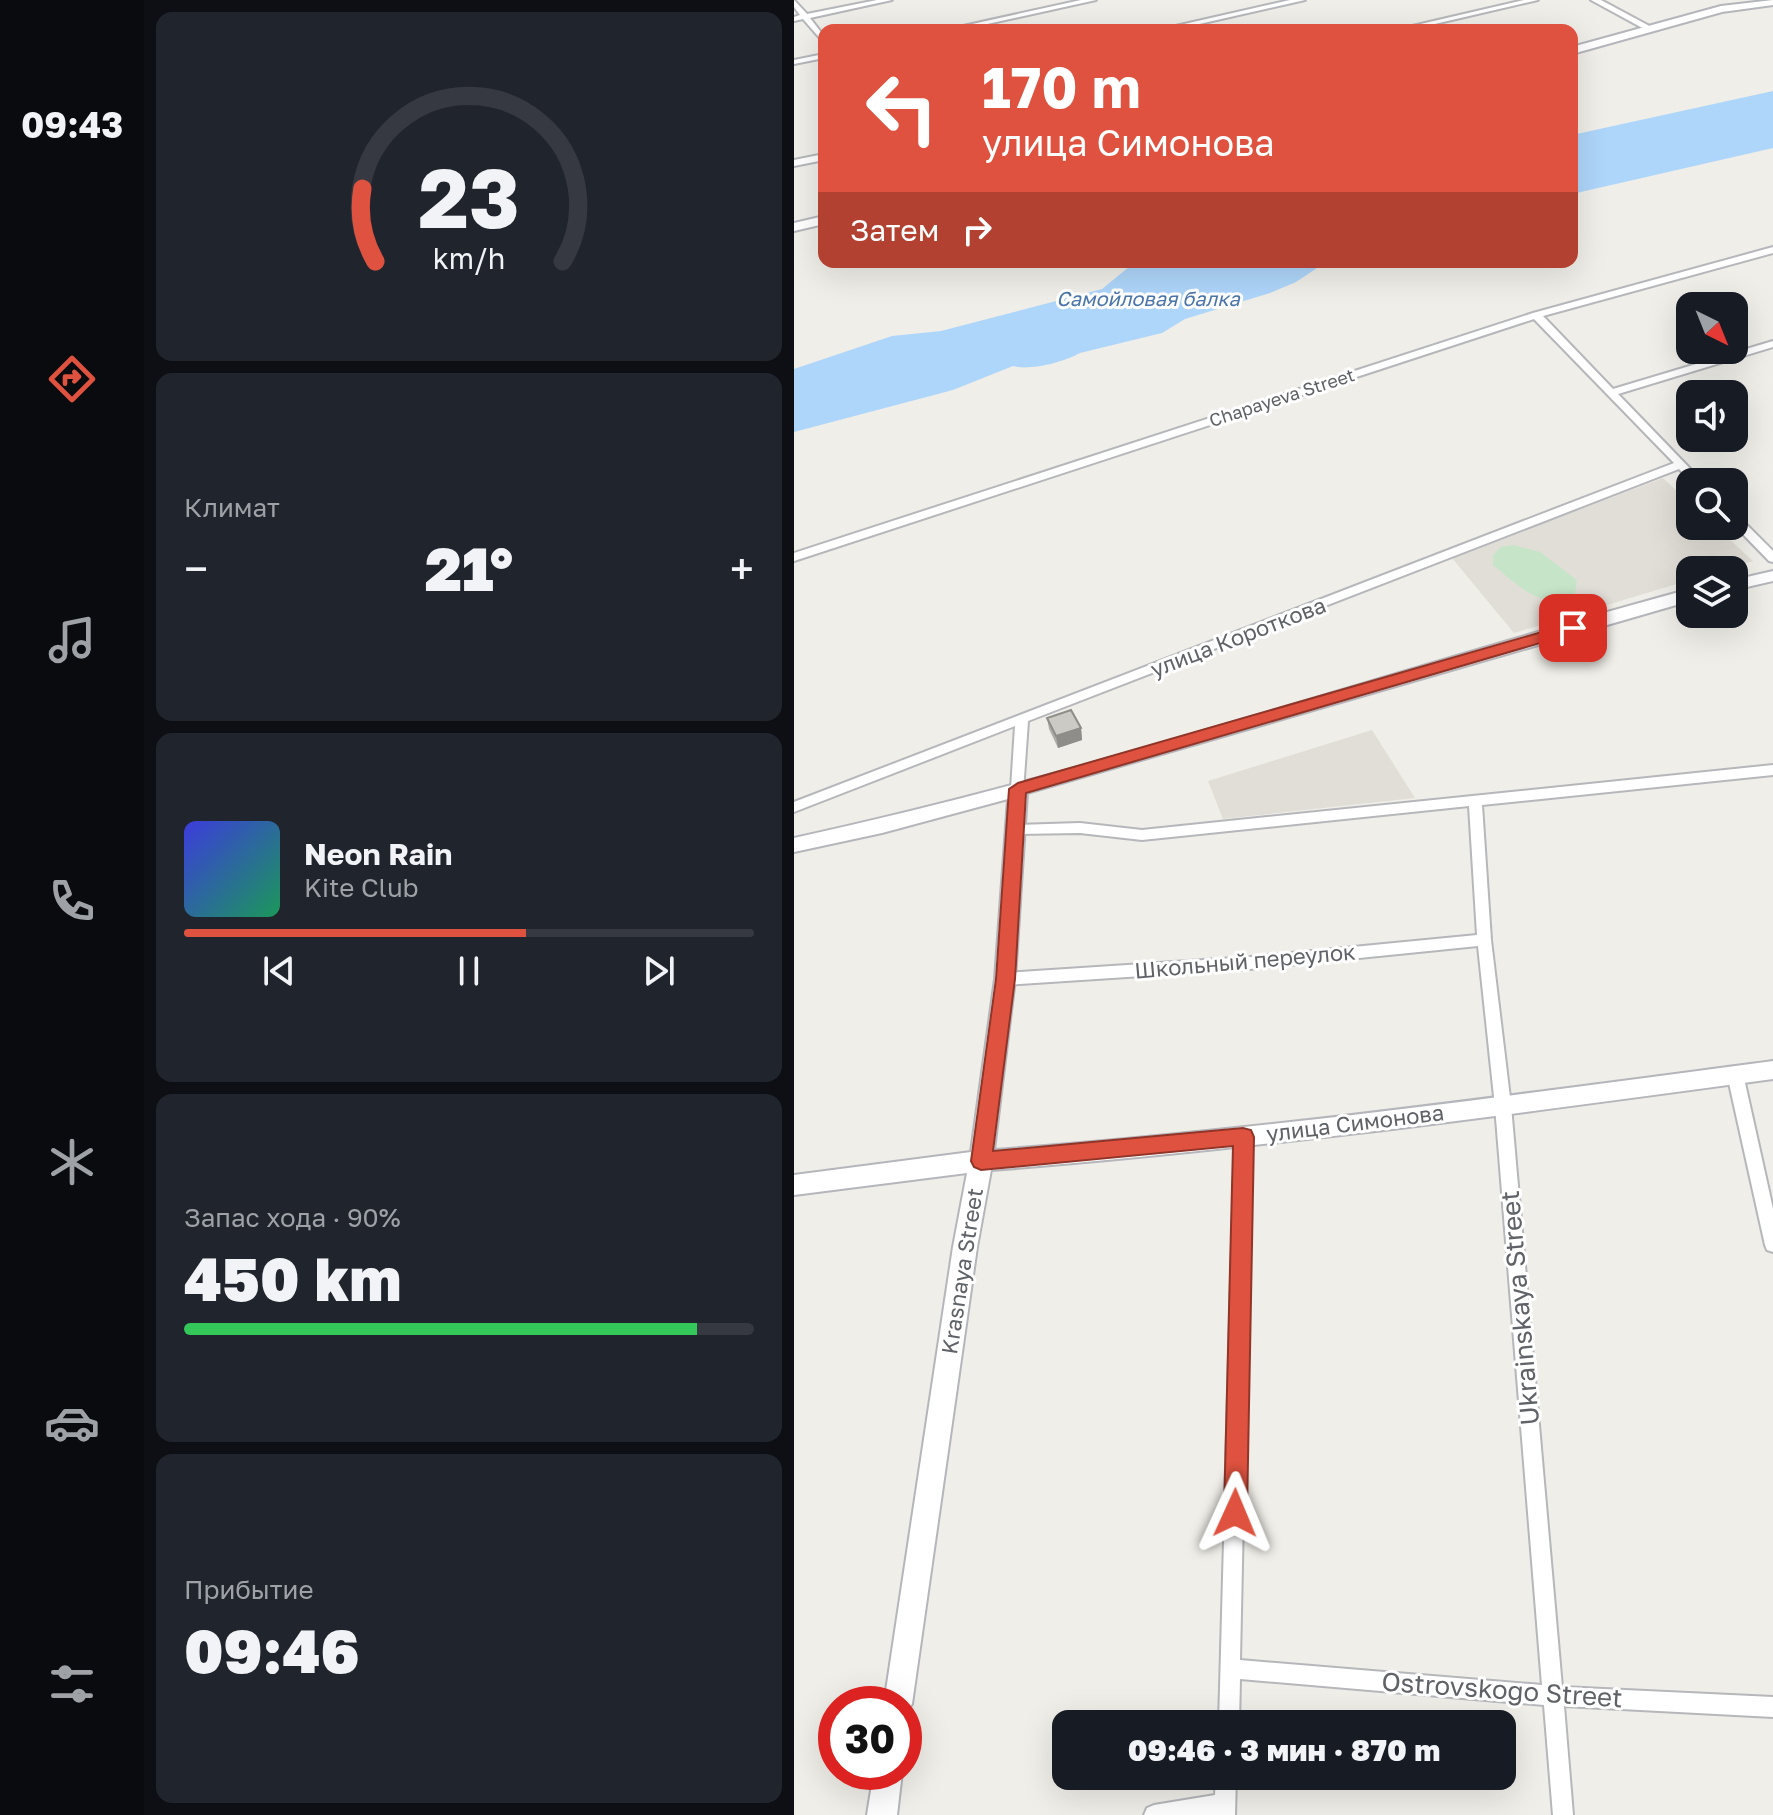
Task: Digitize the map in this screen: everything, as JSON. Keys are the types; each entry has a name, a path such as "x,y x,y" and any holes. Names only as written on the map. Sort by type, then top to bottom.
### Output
{"street":[{"path":"794,19 888,0"},
{"path":"976,24 1092,0"},
{"path":"1190,24 1301,0"},
{"path":"1426,24 1534,0"},
{"path":"1595,0 1651,29"},
{"path":"794,2 818,33"},
{"path":"1578,49 1742,4 1773,2"},
{"path":"794,62 818,57"},
{"path":"794,163 818,158"},
{"path":"794,227 818,221"},
{"name":"Chapayeva Street","path":"794,557 1536,315 1773,250"},
{"path":"1536,315 1685,468"},
{"path":"1614,392 1773,344"},
{"name":"улица Короткова","path":"794,807 1681,464"},
{"path":"1748,532 1773,558"},
{"path":"1748,582 1773,576"},
{"path":"794,845 882,826 1018,789 1676,599"},
{"path":"1018,789 1022,721"},
{"path":"1017,829 1080,828 1142,835 1773,770"},
{"name":"Krasnaya Street","path":"901,1686 960,1278 981,1161 1005,979 1018,789"},
{"name":"Ukrainskaya Street","path":"1475,801 1484,940 1503,1106 1563,1815"},
{"name":"Школьный переулок","path":"1005,979 1250,963 1484,940"},
{"name":"улица Симонова","path":"794,1185 981,1161 1243,1137 1773,1070"},
{"path":"1735,1074 1773,1245"},
{"path":"1230,1710 1243,1137"},
{"name":"Ostrovskogo Street","path":"1232,1669 1553,1696 1773,1707"},
{"path":"882,1815 885,1790"},
{"path":"1154,1815 1225,1809"}],"shaded area":[{"path":"1663,478 1676,490 1676,540 1730,540 1748,556 1676,556 1676,584 1514,633 1452,558"},
{"path":"1372,730 1415,798 1223,819 1208,781"}],"green space":[{"path":"1513,545 1540,552 1577,580 1575,594 1552,600 1541,598 1512,581 1493,565 1493,555 1501,547"}],"water":[{"path":"1773,91 1773,148 1578,193 1578,134"},
{"name":"Самойловая балка","path":"1128,268 1317,268 1296,282 1270,293 1185,319 1162,333 1080,353 1047,365 1013,366 953,390 794,432 794,369 892,336 941,331 1102,289"}],"building":[{"path":"1071,710 1081,728 1056,736 1047,718"}],"route":[{"path":"1235,1513 1243,1137 981,1161 1005,979 1018,789 1573,628"}]}
